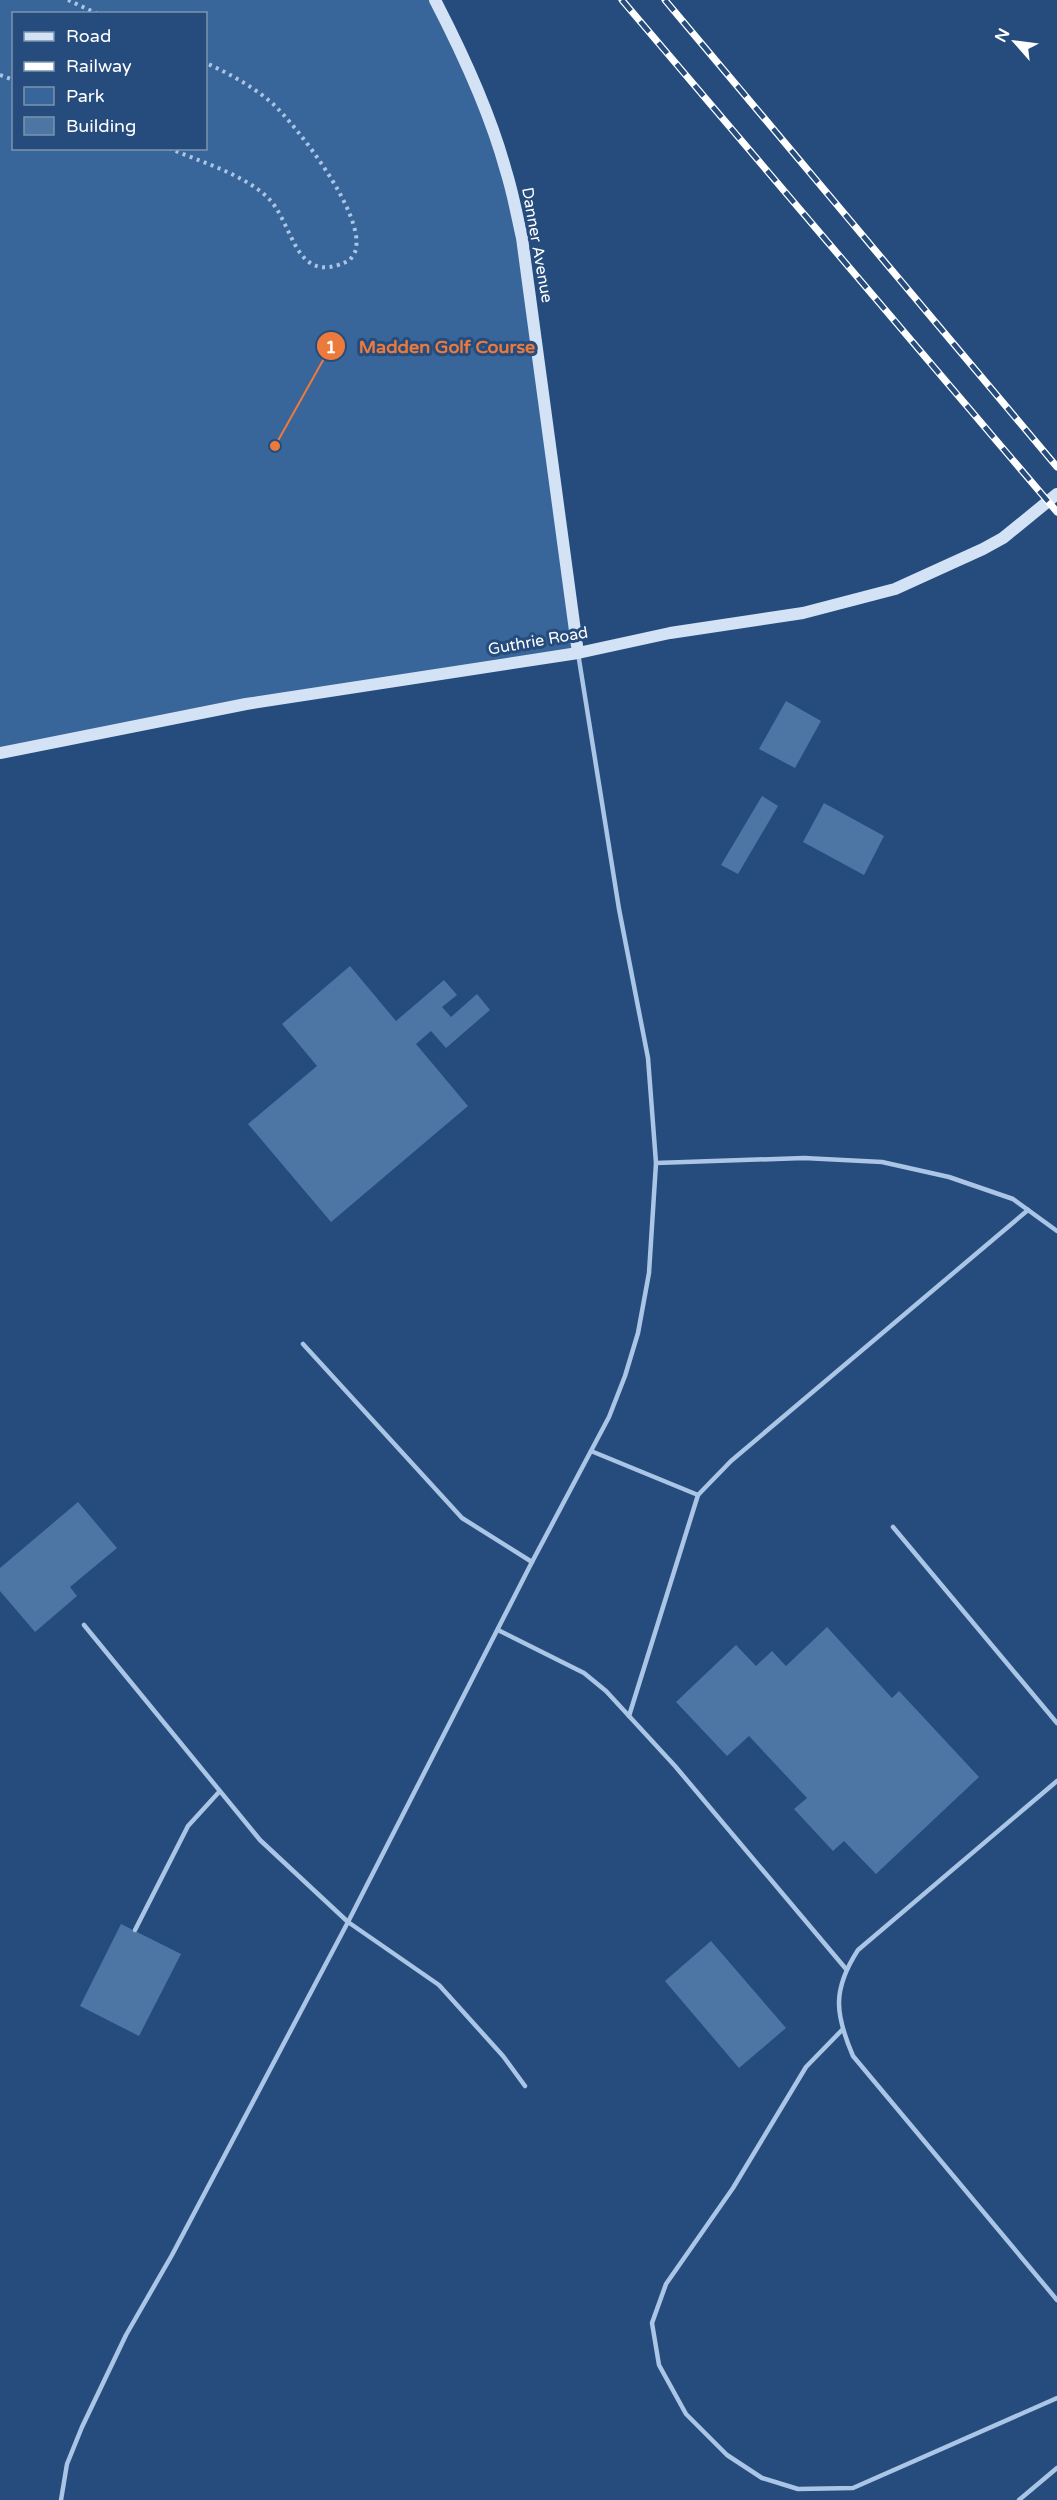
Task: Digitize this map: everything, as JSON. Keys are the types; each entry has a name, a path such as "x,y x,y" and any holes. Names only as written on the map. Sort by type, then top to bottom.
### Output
{"street":[{"name":"Danner Avenue","path":"435,0 453,35 492,127 506,171 522,238 578,652"},
{"name":"Guthrie Road","path":"0,753 246,704 578,652 670,633 802,613 895,589 1003,538 1057,494"}],"lane":[{"path":"61,2500 67,2464 81,2427 126,2335 172,2255 348,1922 532,1562 609,1417 638,1333 649,1273 656,1163 648,1058 619,909 578,652"},
{"path":"656,1163 804,1158 882,1162 948,1177 1013,1199 1057,1231"},
{"path":"629,1716 698,1495 730,1461 1028,1210"},
{"path":"303,1344 462,1518 532,1562"},
{"path":"591,1451 698,1495"},
{"path":"893,1527 1057,1723"},
{"path":"84,1625 260,1840 348,1922 439,1985 503,2056 525,2086"},
{"path":"498,1630 584,1673 606,1691 675,1766 846,1969"},
{"path":"1057,1781 858,1950 841,1981 839,2001 842,2030 853,2056 1057,2300"},
{"path":"135,1930 188,1826 219,1792"},
{"path":"842,2030 806,2067 733,2188 666,2284 652,2323 659,2365 686,2414 727,2455 762,2478 798,2489 853,2488 1057,2398"},
{"path":"1019,2500 1057,2468"}],"path":[{"path":"68,0 94,12"},
{"path":"173,150 244,181 266,195 273,203 300,254 308,262 319,268 329,268 350,260 356,248 356,233 333,180 315,152 272,104 235,76 207,63"}],"green space":[{"path":"0,0 435,0 506,171 578,653 246,704 0,753"}],"building":[{"path":"786,701 821,721 795,768 759,749"},
{"path":"762,796 778,806 738,874 721,865"},
{"path":"824,803 884,836 864,875 803,842"},
{"path":"350,966 396,1021 444,980 457,995 442,1007 451,1017 477,994 490,1010 446,1048 431,1031 416,1044 468,1106 331,1222 248,1124 317,1066 282,1024"},
{"path":"78,1502 117,1548 70,1587 77,1596 35,1632 0,1591 0,1568"},
{"path":"827,1627 892,1698 899,1691 979,1777 876,1874 844,1841 833,1851 794,1809 807,1798 749,1736 727,1756 676,1702 736,1645 756,1666 772,1651 786,1666"},
{"path":"121,1924 181,1954 139,2036 80,2006"},
{"path":"711,1941 786,2028 739,2068 665,1981"}],"railway":[{"path":"622,0 1057,512"},
{"path":"665,0 1057,467"}],"place":[{"name":"Madden Golf Course","path":"275,446"}]}
